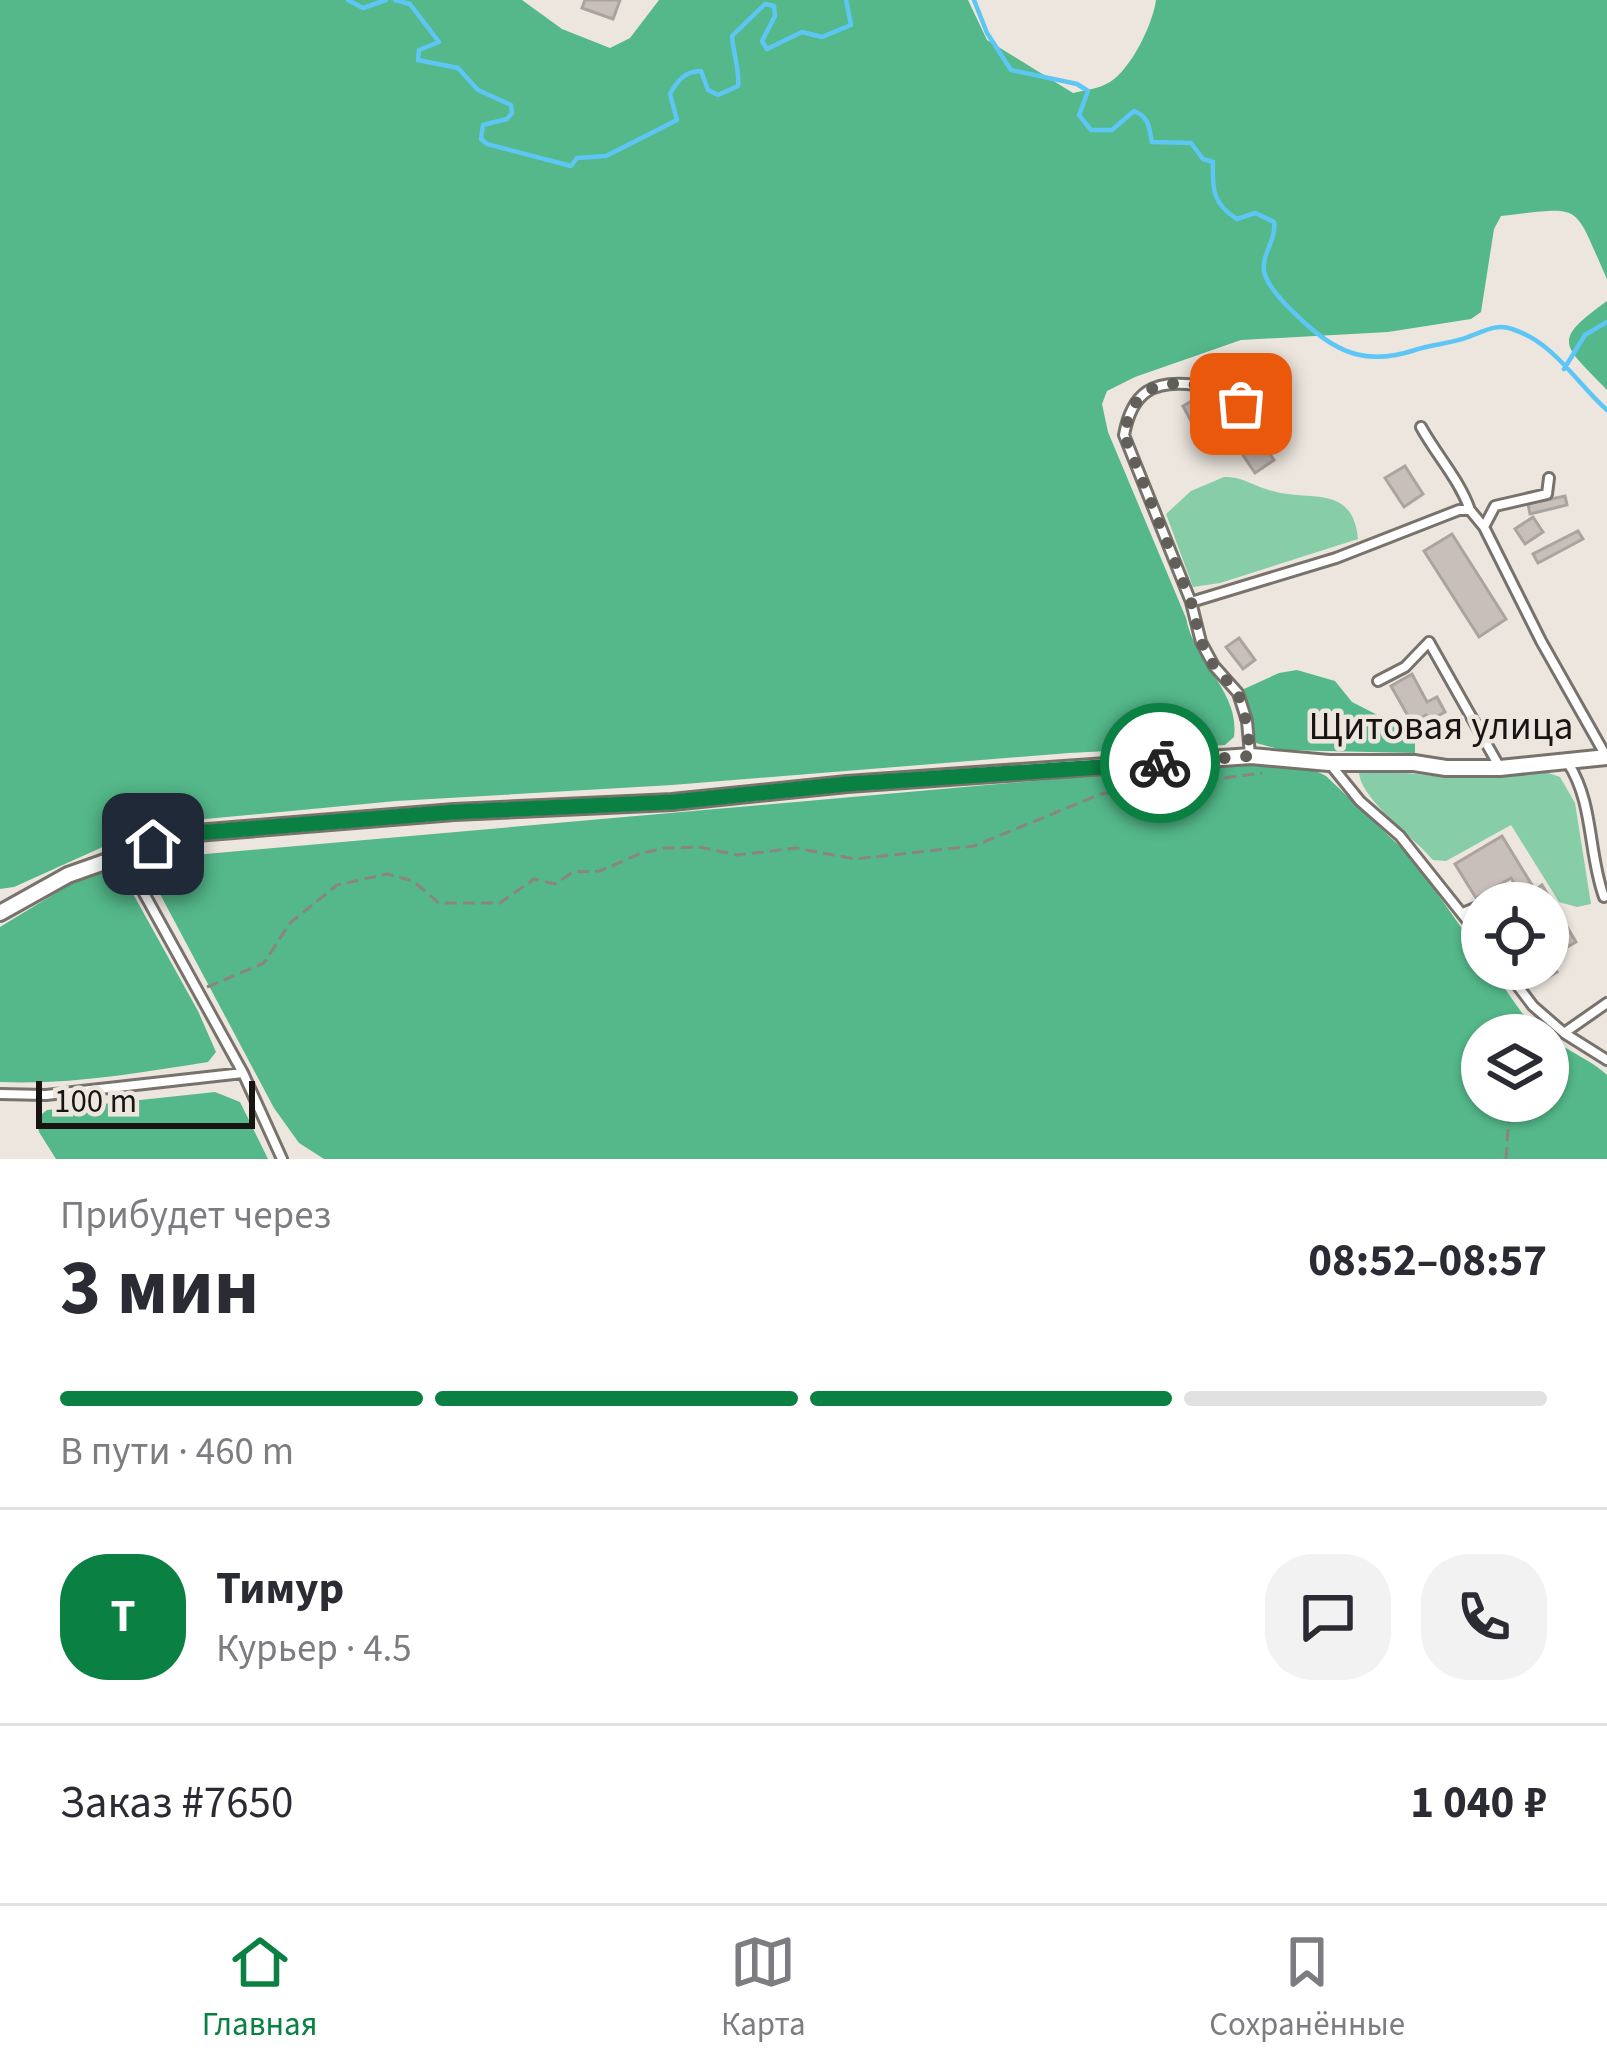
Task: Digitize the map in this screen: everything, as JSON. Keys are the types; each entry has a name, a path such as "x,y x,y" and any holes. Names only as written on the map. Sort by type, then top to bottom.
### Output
{"street":[{"name":"Щитовая улица","path":"0,913 68,875 184,834 454,812 672,802 847,784 1251,756 1330,764 1500,768 1607,757"}],"lane":[{"path":"1241,404 1220,412 1196,385 1170,381 1146,392 1129,409 1124,435 1191,602 1201,642 1238,693 1251,756"},
{"path":"1421,427 1442,465 1461,484 1470,510 1484,527 1607,757"},
{"path":"1484,527 1495,506 1547,494 1549,478"},
{"path":"1191,602 1336,558 1459,510 1470,510"},
{"path":"1378,682 1405,668 1429,642 1500,768"},
{"path":"1567,762 1581,783 1592,858 1604,897"},
{"path":"1330,764 1360,801 1400,836 1461,913"},
{"path":"122,854 200,990 282,1159"},
{"path":"0,904 16,901"},
{"path":"1520,990 1542,1014"},
{"path":"1569,1030 1607,1003"},
{"path":"1569,1036 1607,1060"},
{"path":"0,1094 46,1095 243,1073"}],"path":[{"path":"200,990 264,963 290,923 337,885 387,874 413,881 439,903 500,903 535,879 556,884 573,872 600,872 665,848 699,847 737,855 796,848 855,859 974,846 1101,794 1246,777 1264,772 1277,760"},
{"path":"1506,1159 1509,1122"}],"green space":[{"path":"0,0 522,0 562,29 610,48 630,38 659,0 968,0 987,40 1073,93 1097,88 1118,76 1146,33 1156,0 1607,0 1607,279 1588,235 1573,215 1548,211 1501,216 1494,229 1481,312 1471,319 1388,332 1241,340 1107,391 1102,404 1108,432 1191,635 1230,706 1234,737 1225,745 396,801 184,821 116,841 0,889"},
{"path":"1607,301 1607,390 1569,344 1577,326"},
{"path":"1224,477 1283,494 1337,502 1354,521 1358,539 1220,583 1193,587 1166,514 1191,491"},
{"path":"1297,670 1335,681 1352,702 1401,727 1415,739 1415,753 1282,750 1256,743 1244,689"},
{"path":"1248,762 1316,771 1413,859 1461,927 1461,990 1506,990 1523,1014 1461,1014 1461,1122 1569,1122 1569,1049 1607,1075 1607,1159 324,1159 299,1143 274,1108 160,894 156,875 162,861"},
{"path":"1543,771 1560,777 1575,803 1591,904 1569,905 1569,882 1547,882 1511,825 1446,861 1433,860 1368,794 1359,772 1446,777"},
{"path":"111,869 122,874 216,1052 208,1062 130,1074 0,1082 0,927 69,885"},
{"path":"215,1092 240,1102 268,1159 56,1159 36,1119 47,1110"}],"building":[{"path":"585,0 620,0 613,19 582,8"},
{"path":"1195,399 1209,430 1199,436 1194,427 1202,423 1199,419 1192,423 1183,406"},
{"path":"1249,424 1274,460 1255,473 1230,436"},
{"path":"1405,466 1423,494 1404,507 1385,478"},
{"path":"1565,496 1567,505 1530,514 1528,504"},
{"path":"1533,517 1543,532 1525,544 1515,529"},
{"path":"1578,531 1583,539 1538,563 1533,554"},
{"path":"1452,534 1506,619 1479,637 1424,551"},
{"path":"1239,638 1255,660 1243,669 1226,647"},
{"path":"1412,674 1427,702 1437,697 1445,712 1412,723 1391,686"},
{"path":"1502,836 1530,882 1511,878 1466,882 1455,864"}],"waterway":[{"path":"348,0 363,8 386,0"},
{"path":"395,0 410,4 439,42 419,50 418,60 458,68 478,90 511,105 507,119 483,125 481,139 571,166 577,158 606,156 677,120 670,94 686,75 701,71 708,90 718,95 738,86 732,36 765,4 774,6 775,16 762,41 767,49 802,32 822,37 851,25 846,0"},
{"path":"974,0 987,33 1011,70 1077,84 1088,91 1079,115 1091,130 1112,130 1134,111 1145,119 1152,142 1191,143 1203,159 1213,162 1214,188 1223,208 1237,219 1255,213 1274,222 1264,268 1272,288 1331,343 1356,354 1384,357 1506,327 1541,344 1607,410"},
{"path":"1564,369 1585,335 1607,322"}],"way so far":[{"path":"1160,763 1251,756 1238,693 1201,642 1191,602 1124,435 1129,409 1146,392 1170,381 1196,385 1220,412 1241,404"}],"route":[{"path":"153,844 184,834 454,812 672,802 847,784 1160,763"}]}
